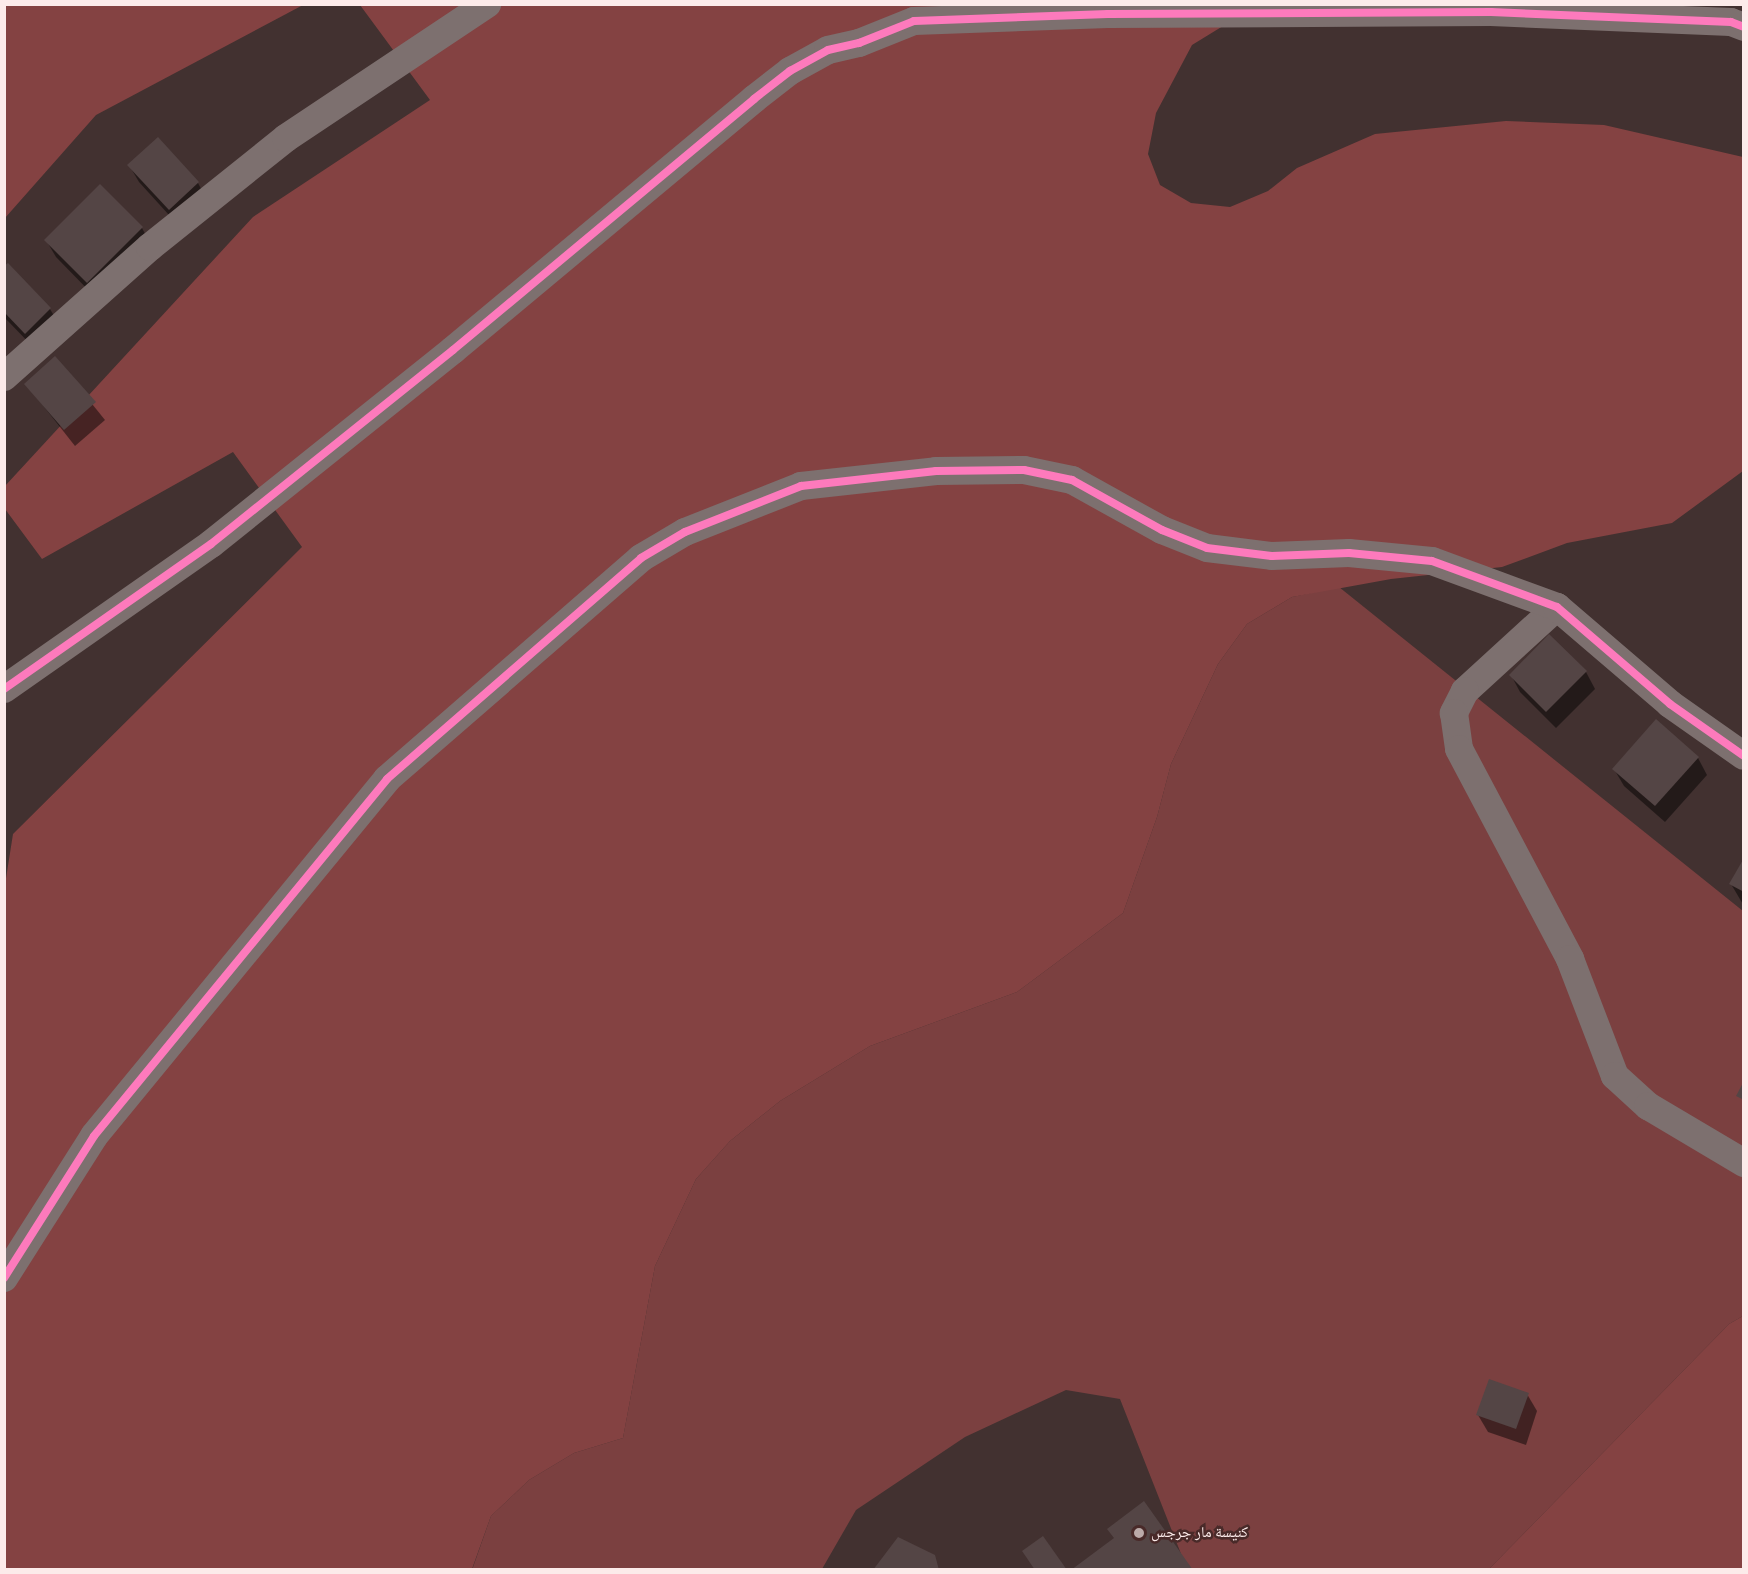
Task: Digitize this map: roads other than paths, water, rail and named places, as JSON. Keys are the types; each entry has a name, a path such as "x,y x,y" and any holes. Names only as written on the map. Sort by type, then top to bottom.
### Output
{"street":[{"path":"4,377 150,247 286,138 487,4"},
{"path":"4,689 211,544 453,350 754,99 790,71 828,50 858,43 914,21 1108,14 1491,12 1731,22 1743,27"},
{"path":"4,1278 94,1136 387,779 641,558 685,532 747,505 801,486 936,471 1024,470 1072,480 1162,530 1207,548 1272,556 1349,552 1432,561 1557,608 1670,704 1743,756"},
{"path":"1557,608 1460,698 1453,723 1459,749 1570,959 1615,1076 1647,1106 1743,1163"}],"place":[{"name":"كنيسة مار جرجس","path":"1139,1533"}]}
